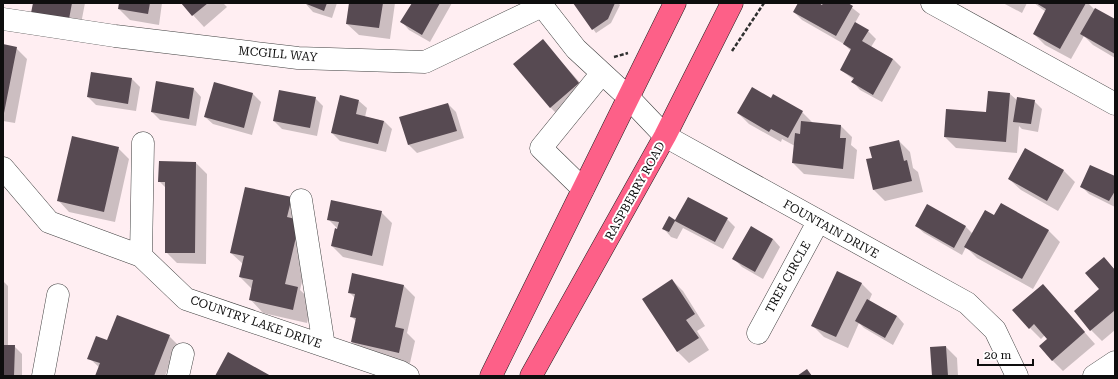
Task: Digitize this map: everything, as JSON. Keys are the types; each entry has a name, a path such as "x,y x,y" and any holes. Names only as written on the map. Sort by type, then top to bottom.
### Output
{"main road":[{"path":"491,376 675,3"},
{"name":"RASPBERRY ROAD","path":"531,376 665,136 732,3"}],"street":[{"path":"932,3 1115,104"},
{"path":"541,5 576,49 606,65 628,96"},
{"name":"MCGILL WAY","path":"3,19 115,36 298,58 425,62 541,5"},
{"path":"582,189 542,148 606,65"},
{"name":"FOUNTAIN DRIVE","path":"628,96 665,136 818,222 967,303 995,330 1017,376"},
{"path":"141,256 143,143"},
{"name":"COUNTRY LAKE DRIVE","path":"3,168 48,222 141,256 186,299 401,372 408,376"},
{"path":"302,200 324,346"},
{"name":"TREE CIRCLE","path":"758,333 818,222"},
{"path":"43,376 58,295"},
{"path":"178,376 184,354"},
{"path":"1094,376 1115,362"}],"path":[{"path":"606,65 628,54 631,50"}],"building":[{"path":"33,3 72,3 69,19 31,13"},
{"path":"119,3 150,3 148,14 118,9"},
{"path":"181,3 208,3 192,16"},
{"path":"304,3 327,3 324,11"},
{"path":"349,3 383,3 379,28 346,24"},
{"path":"412,3 440,3 422,35 400,22"},
{"path":"573,3 615,3 608,19 592,30"},
{"path":"798,3 819,3 822,5 823,3 848,3 853,6 836,36 793,12"},
{"path":"1036,3 1086,3 1060,49 1033,34 1046,9"},
{"path":"1095,8 1115,19 1115,54 1080,34"},
{"path":"855,22 869,30 862,41 893,59 873,95 851,82 854,78 840,70 851,49 843,44"},
{"path":"543,39 579,83 550,108 513,64"},
{"path":"3,44 17,47 4,113 3,113"},
{"path":"91,72 132,78 128,104 87,97"},
{"path":"156,81 194,88 189,119 151,112"},
{"path":"214,82 253,93 244,128 204,117"},
{"path":"752,87 771,98 773,94 803,111 788,138 771,129 769,132 737,113"},
{"path":"279,90 316,97 310,128 273,121"},
{"path":"988,91 1010,93 1006,142 944,137 946,109 986,112"},
{"path":"340,95 359,100 356,114 384,121 378,144 331,133"},
{"path":"1017,97 1035,100 1031,124 1013,122"},
{"path":"448,103 457,131 408,145 399,117"},
{"path":"801,121 841,125 840,138 846,138 843,169 792,163 795,133 800,134"},
{"path":"72,136 119,147 104,212 57,201"},
{"path":"899,140 904,161 907,160 912,181 873,190 866,159 872,158 869,147"},
{"path":"1025,148 1064,170 1047,201 1008,179"},
{"path":"159,161 196,162 195,253 165,253 165,182 158,182"},
{"path":"1090,165 1115,176 1115,191 1109,201 1080,187"},
{"path":"245,187 292,197 287,217 300,220 285,284 298,287 293,310 249,300 253,280 239,277 244,256 230,253"},
{"path":"688,197 728,218 715,242 675,221 669,232 662,229 669,216 675,220"},
{"path":"331,200 382,211 372,256 331,246 335,228 337,229 339,222 327,220"},
{"path":"1001,203 1049,230 1022,279 964,247 985,210 994,215"},
{"path":"927,204 966,226 954,248 915,226"},
{"path":"751,226 773,239 755,272 732,259"},
{"path":"1104,257 1115,270 1115,312 1114,311 1090,331 1074,311 1099,289 1085,273"},
{"path":"837,271 862,283 836,337 811,326"},
{"path":"352,273 404,285 395,327 404,329 399,353 351,342 356,318 350,317 355,294 348,293"},
{"path":"672,279 695,314 686,320 699,338 677,352 642,299"},
{"path":"1043,284 1085,332 1052,361 1039,346 1047,339 1034,324 1029,329 1012,310"},
{"path":"867,299 897,316 885,338 855,321"},
{"path":"117,315 170,335 154,376 95,376 100,363 87,359 96,336 107,340"},
{"path":"3,345 15,345 14,376 3,376"},
{"path":"946,346 948,376 932,376 930,347"},
{"path":"228,352 271,376 215,376"},
{"path":"807,369 812,376 797,376"}]}
